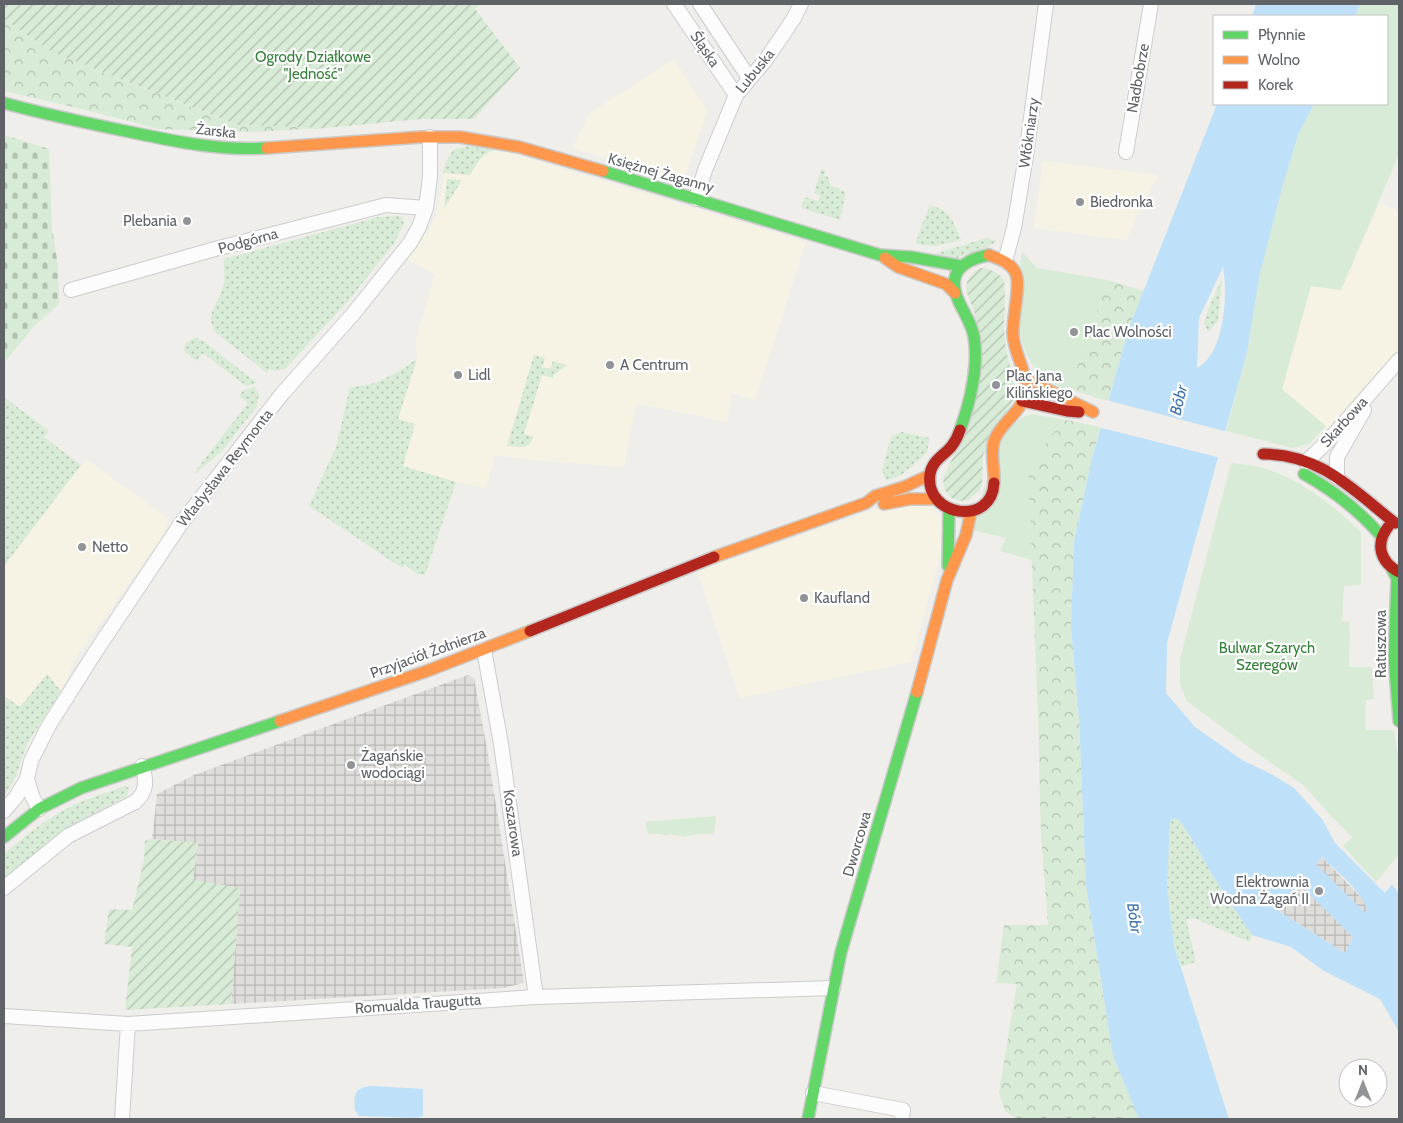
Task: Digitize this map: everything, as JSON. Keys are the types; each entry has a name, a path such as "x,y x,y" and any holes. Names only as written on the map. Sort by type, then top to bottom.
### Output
{"main road":[{"name":"Żarska","path":"4,103 51,116 184,143 222,148 254,149 430,136"},
{"name":"Księżnej Żaganny","path":"430,136 476,138 504,144 696,198 880,255 911,257 961,266"},
{"name":"Księżnej Żaganny","path":"880,255 898,267 946,284 955,293"},
{"path":"988,255 1005,261 1017,276 1018,285 1013,316 1013,339 1026,388 1022,401 1013,416 998,432 994,443 992,455 995,486 991,496 984,506 971,512 949,510 936,499 931,486 930,475 934,462 950,448 963,426 973,370 975,343 973,330 955,293 955,279 961,266 972,258 988,255"},
{"path":"1022,401 1067,411 1093,412 1024,378"},
{"path":"1276,453 1306,462 1336,477 1359,492 1397,522 1385,531 1382,537 1361,513 1334,492 1263,454 1276,453"},
{"name":"Przyjaciół Żołnierza","path":"4,837 40,809 81,788 484,650 695,564 866,503 875,496 904,487 930,475"},
{"name":"Przyjaciół Żołnierza","path":"866,503 879,505 907,499 936,499"},
{"name":"Dworcowa","path":"947,580 949,510"},
{"name":"Dworcowa","path":"808,1119 841,952 907,728 947,580 966,535 971,512"},
{"name":"Ratuszowa","path":"1382,537 1380,544 1382,558 1396,570 1397,578 1394,657 1399,720"}],"street":[{"name":"Śląska","path":"674,4 736,95"},
{"name":"Śląska","path":"700,4 750,78"},
{"name":"Lubuska","path":"696,198 705,170 736,95 764,62 794,18 801,4"},
{"name":"Włókniarzy","path":"1005,261 1014,228 1026,156 1046,4"},
{"name":"Nadbobrze","path":"1126,152 1151,4"},
{"name":"Władysława Reymonta","path":"4,811 27,780 31,761 37,747 94,654 180,524 282,394 353,314 410,243 419,227 426,208 430,176 430,136"},
{"name":"Podgórna","path":"71,290 224,247 386,205 426,208"},
{"name":"Skarbowa","path":"1306,462 1330,440 1399,360"},
{"name":"Skarbowa","path":"1336,477 1337,457 1380,381"},
{"name":"Koszarowa","path":"484,650 503,752 536,997"},
{"path":"4,888 68,836 135,802 141,797 146,783 142,766"},
{"path":"27,780 32,796 40,809"},
{"name":"Romualda Traugutta","path":"4,1016 128,1024 536,997 833,988"},
{"path":"122,1119 128,1024"},
{"path":"813,1093 903,1110 902,1119"}],"shaded area":[{"path":"674,59 707,111 685,176 677,180 572,148 590,113"},
{"path":"467,146 516,154 806,242 755,400 732,393 727,422 636,403 624,467 543,461 495,455 486,488 456,482 403,466 414,424 398,419 417,359 415,342 435,275 407,259 425,236 437,216 446,162 453,150"},
{"name":"Biedronka","path":"1043,161 1158,175 1126,240 1034,228"},
{"path":"1380,203 1399,211 1399,359 1334,433 1282,389 1311,286 1341,290"},
{"name":"Netto","path":"86,459 162,514 168,521 163,537 78,654 61,691 47,674 20,707 4,696 4,566"},
{"name":"Kaufland","path":"913,502 929,505 942,517 940,556 911,662 740,698 697,571 873,510"},
{"path":"468,675 474,678 488,754 524,983 503,988 231,1004 240,888 193,880 198,843 152,839 157,794 194,775"},
{"name":"Elektrownia Wodna Żagań II","path":"1322,857 1364,901 1367,909 1345,953 1280,912"}],"green space":[{"name":"Ogrody Działkowe \"Jedność\"","path":"4,4 480,4 475,9 520,68 474,119 421,119 325,128 238,125 52,52 4,19"},
{"path":"1360,4 1399,4 1399,154 1341,290 1311,286 1282,389 1326,426 1309,444 1292,448 1226,431 1247,352 1260,273 1298,135 1313,105 1388,105 1388,15 1355,15"},
{"path":"4,19 52,52 237,125 325,128 252,132 158,129 4,91"},
{"path":"4,135 49,149 52,228 58,266 59,304 34,326 4,363"},
{"path":"467,146 496,150 483,156 470,175 443,173 446,162 453,150"},
{"path":"821,169 826,171 824,175 828,177 830,185 846,192 840,220 801,208 805,197 818,201 820,196 814,193"},
{"path":"447,179 462,180 444,209"},
{"path":"930,205 943,210 947,214 961,240 934,246 917,244 916,242 924,219 926,220"},
{"path":"379,217 402,217 404,223 395,242 349,300 285,369 275,371 269,369 267,373 215,332 211,319 213,308 224,284 224,259"},
{"path":"986,238 997,241 986,248 951,260 931,255"},
{"name":"Plac Wolności","path":"1022,252 1037,268 1108,280 1076,370 1078,377 1074,392 1053,383 1037,371 1027,354 1021,336 1018,316"},
{"name":"Plac Jana Kilińskiego","path":"981,268 997,273 1004,280 1006,350 1016,389 1013,400 983,455 980,490 968,500 960,501 950,497 944,489 943,477 956,452 975,314 966,291 967,281 975,271"},
{"path":"1222,278 1218,321 1208,332 1204,323"},
{"path":"1108,280 1144,291 1129,328 1108,401 1074,391 1078,377 1076,370"},
{"path":"197,338 257,383 246,386 203,353 196,361 184,351 187,342"},
{"path":"534,355 545,358 542,367 550,369 553,361 567,365 554,375 553,378 542,375 524,434 534,437 529,445 523,447 507,446"},
{"path":"417,359 398,419 415,424 403,466 456,482 425,575 417,574 405,565 402,568 309,506 336,447 350,387 377,382"},
{"path":"255,387 259,395 257,406 223,450 195,474 248,403 239,396 244,390"},
{"path":"4,397 49,431 44,437 81,465 4,566"},
{"path":"1032,414 1066,420 1051,435 1028,469 1032,560 1000,551 1006,538 971,530 1000,438 1021,418"},
{"path":"1066,420 1100,427 1074,542 1071,627 1079,718 1086,885 1113,1056 1139,1119 1017,1119 1005,1111 999,1092 1017,984 996,983 1004,925 1048,925 1041,835 1028,469 1051,435"},
{"path":"901,432 930,438 927,452 901,475 886,481 882,470 891,437"},
{"name":"Bulwar Szarych Szeregów","path":"1231,463 1259,467 1288,477 1338,511 1361,532 1361,585 1344,586 1342,621 1350,622 1349,667 1372,667 1374,699 1366,700 1366,730 1394,730 1399,765 1399,854 1376,882 1343,846 1352,837 1305,786 1187,701 1180,685 1180,659"},
{"path":"47,674 61,691 27,744 16,776 4,797 4,696 20,707"},
{"path":"125,786 129,788 127,796 86,818 4,881 4,854 29,834 55,815 74,805"},
{"path":"716,816 714,834 697,834 684,837 669,834 666,836 648,834 645,822"},
{"path":"1172,818 1179,820 1190,836 1216,881 1252,935 1250,942 1196,919 1186,919 1196,962 1181,966 1174,946 1167,886 1170,823"},
{"path":"152,839 198,843 193,880 240,888 231,1004 125,1010 132,947 104,944 109,909 132,910 144,860 145,841"}],"water":[{"path":"1256,4 1360,4 1355,15 1252,15"},
{"path":"1217,105 1313,105 1298,135 1283,185 1260,273 1247,352 1167,643 1166,693 1195,727 1242,760 1294,788 1322,819 1335,843 1385,893 1392,884 1399,894 1399,1032 1380,999 1324,971 1291,947 1252,935 1216,881 1190,836 1179,820 1172,818 1170,823 1167,886 1174,946 1229,1119 1139,1119 1113,1056 1086,885 1079,718 1071,627 1074,542 1092,458 1129,328","holes":["1223,267 1224,307 1219,337 1214,350 1206,361 1197,368 1199,318","1322,857 1359,894 1367,909 1345,953 1280,912"]},
{"path":"373,1086 423,1089 423,1116 416,1118 359,1116 355,1110 354,1100 356,1092 362,1088"}],"pier":[{"path":"1106,400 1228,432 1221,458 1098,427"}],"waterway":[{"name":"Bóbr","path":"1282,849 1351,917 1396,964 1399,971"}],"traffic: fast":[{"path":"4,103 69,119 184,142 217,147 267,148"},
{"path":"603,171 880,255 911,257 961,266"},
{"path":"960,430 973,384 975,348 972,328 959,302 954,283 959,270 964,264 979,257 989,255"},
{"path":"1304,474 1346,502 1382,537"},
{"path":"948,566 949,509"},
{"path":"1392,569 1397,578 1394,657 1399,721"},
{"path":"808,1119 841,952 917,692"},
{"path":"4,837 39,809 81,788 280,721"}],"traffic: slow":[{"path":"267,148 421,137 460,137 519,147 603,171"},
{"path":"989,255 1008,264 1016,274 1018,286 1013,335 1026,387 1023,401 994,441 992,452 994,483"},
{"path":"885,258 898,267 946,284 955,293"},
{"path":"1024,378 1093,412"},
{"path":"714,557 866,503 875,496 904,487 930,475"},
{"path":"884,504 910,499 936,499"},
{"path":"917,692 947,580 966,535 971,512"},
{"path":"280,721 427,671 530,631"}],"traffic: jam":[{"path":"1022,401 1079,412"},
{"path":"960,430 952,445 935,462 931,469 931,489 937,500 947,507 959,511 971,511 982,506 990,497 994,483"},
{"path":"1263,454 1302,460 1319,467 1350,487 1395,523"},
{"path":"1388,527 1382,540 1382,552 1387,563 1399,572"},
{"path":"530,631 714,557"}],"place":[{"name":"Biedronka","path":"1080,202"},
{"name":"Plebania","path":"187,221"},
{"name":"Plac Wolności","path":"1074,332"},
{"name":"A Centrum","path":"610,365"},
{"name":"Lidl","path":"458,375"},
{"name":"Plac Jana Kilińskiego","path":"996,385"},
{"name":"Netto","path":"82,547"},
{"name":"Kaufland","path":"804,598"},
{"name":"Żagańskie wodociągi","path":"351,765"},
{"name":"Elektrownia Wodna Żagań II","path":"1319,891"}]}
